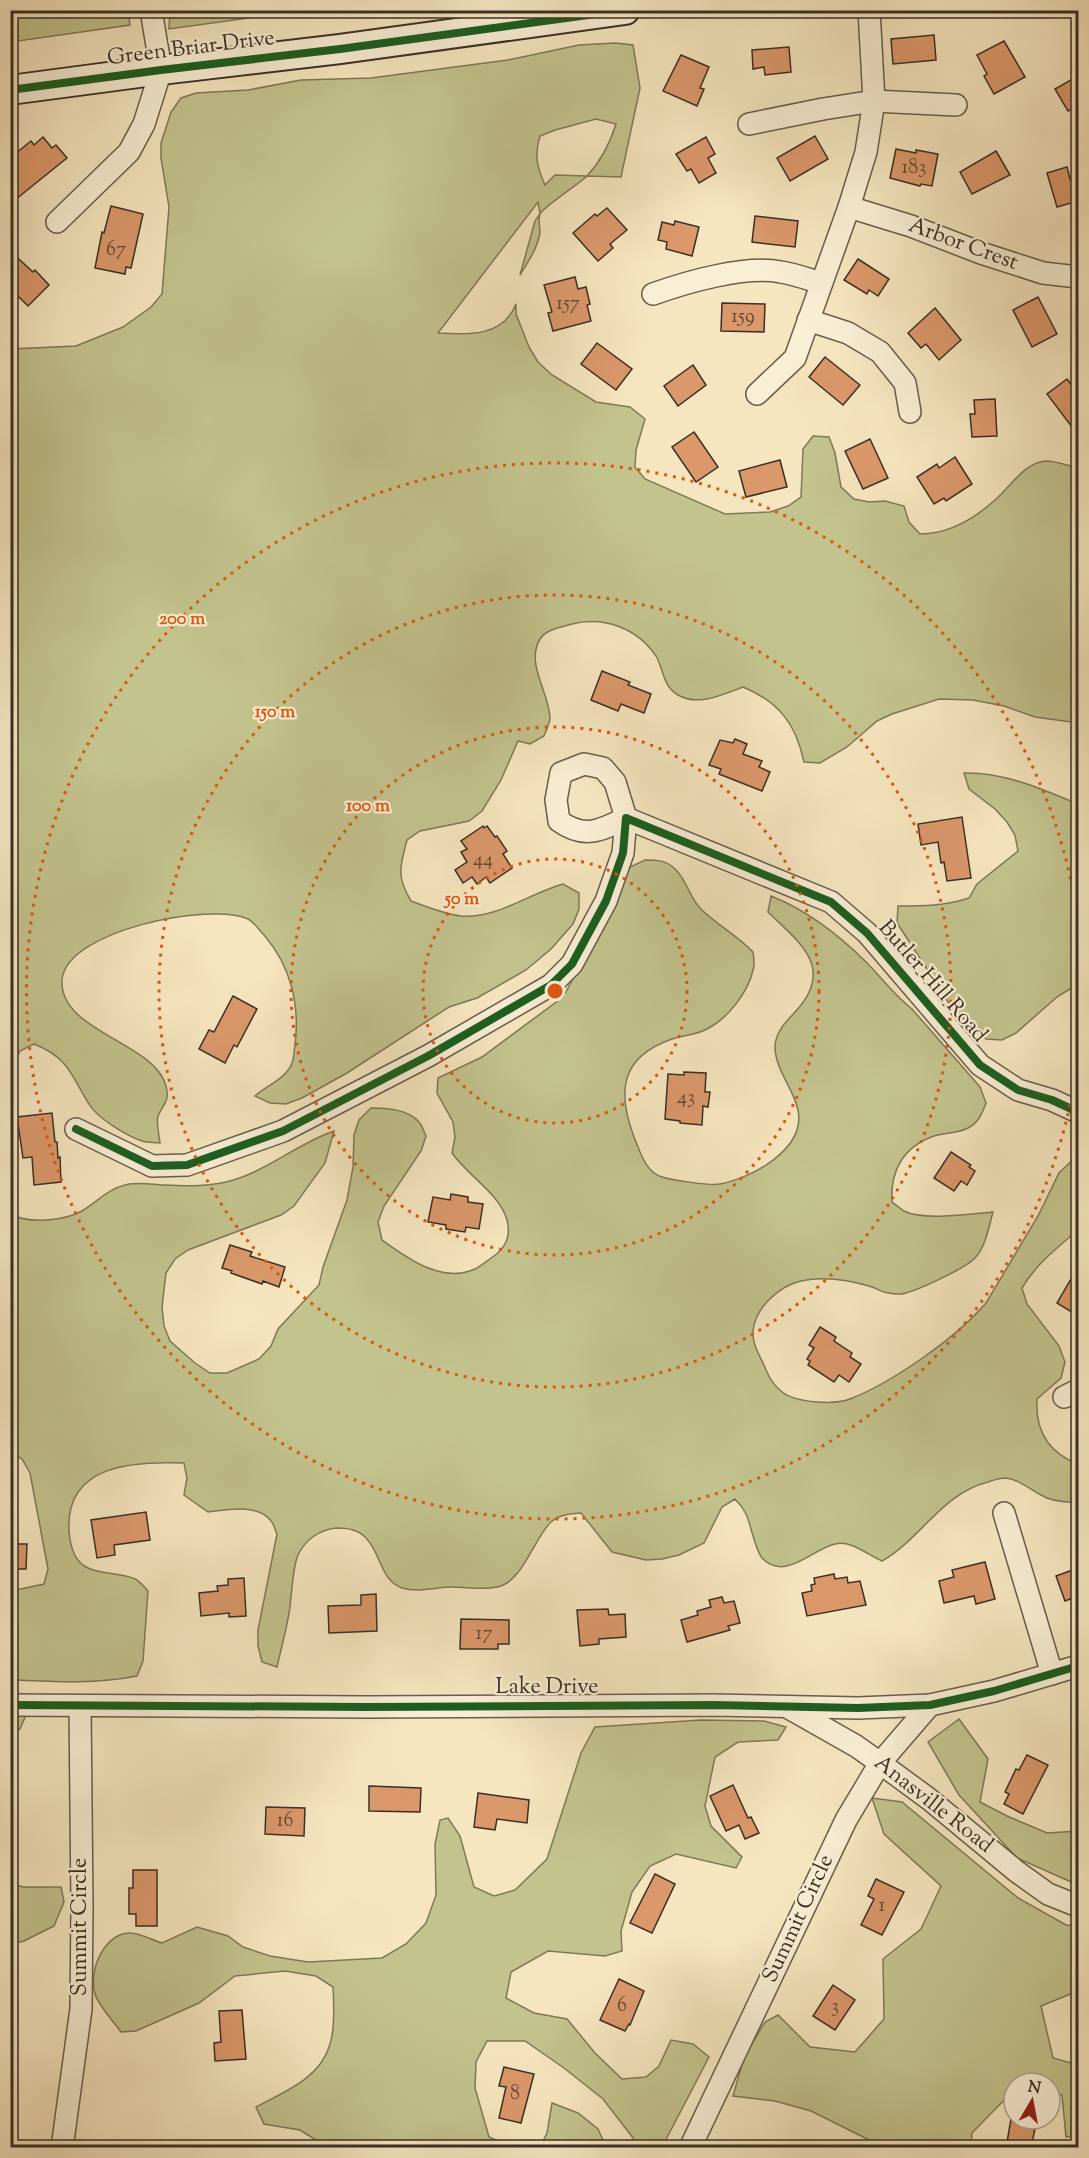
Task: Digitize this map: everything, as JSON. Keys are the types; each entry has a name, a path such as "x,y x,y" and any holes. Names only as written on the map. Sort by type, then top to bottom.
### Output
{"street":[{"path":"57,222 129,152 144,124 161,70 151,10"},
{"name":"Green Briar Drive","path":"10,90 340,49 625,10"},
{"path":"757,394 795,358 849,207 866,152 874,101 868,10"},
{"path":"749,124 874,101 956,105"},
{"name":"Arbor Crest","path":"849,207 911,226 1042,273 1078,277"},
{"path":"653,294 687,282 751,271 779,271 821,283"},
{"path":"808,320 848,333 880,352 905,383 910,412"},
{"name":"Butler Hill Road","path":"76,1129 152,1166 187,1166 283,1131 428,1056 550,985 572,964 606,901 623,853 626,818 831,902 867,933 980,1065 1018,1090 1052,1100 1078,1112"},
{"path":"1004,1513 1052,1674"},
{"name":"Lake Drive","path":"10,1705 379,1707 713,1705 858,1708 930,1705 994,1691 1078,1666"},
{"name":"Summit Circle","path":"690,2148 846,1820 880,1763 930,1705"},
{"name":"Summit Circle","path":"62,2148 81,2009 80,1706"},
{"name":"Anasville Road","path":"786,1707 856,1746 929,1799 1024,1877 1048,1894 1078,1906"}],"green space":[{"path":"170,10 300,11 169,29"},
{"path":"10,11 128,11 130,25 11,42"},
{"path":"615,43 633,45 640,88 621,177 587,176 540,214 538,202 438,333 461,334 483,332 494,328 503,323 516,304 516,314 529,347 538,362 552,375 596,402 630,407 645,419 636,450 635,467 645,479 725,514 770,512 788,506 801,497 803,449 813,436 829,437 835,453 841,487 854,499 869,502 885,501 904,506 909,522 920,534 951,528 970,519 995,500 1025,470 1038,462 1050,461 1078,468 1078,723 1035,717 1004,706 973,700 939,699 877,721 847,747 820,763 804,762 801,748 791,726 776,707 756,693 743,687 702,700 686,698 678,695 669,687 656,656 630,631 608,623 596,622 559,627 543,636 536,649 537,668 550,719 544,736 530,744 518,741 501,780 482,811 469,821 420,831 407,840 401,878 411,901 461,916 487,914 500,910 563,884 579,893 579,909 573,924 551,949 526,970 477,998 449,1007 347,1073 302,1098 286,1104 270,1103 255,1096 286,1073 289,1068 293,1059 296,1015 292,987 281,960 254,924 248,919 230,915 204,914 143,924 113,934 88,947 70,962 62,980 65,998 75,1012 91,1025 145,1058 158,1071 166,1086 167,1099 157,1119 160,1143 136,1139 113,1126 93,1109 68,1068 46,1049 34,1044 20,1051 11,1069 11,349 76,346 123,327 151,307 162,294 169,207 161,158 161,143 171,112 181,98 196,93 248,90 301,80 371,78 508,60 579,45","holes":["596,119 616,124 605,152 587,176 555,175 545,185 537,161 540,136"]},
{"path":"540,214 539,239 520,275 535,221"},
{"path":"964,773 1008,778 1078,804 1078,984 1057,997 1016,1033 1002,1040 986,1039 952,1008 897,923 898,906 925,906 969,898 977,884 1018,851 1015,835 1007,822 995,809 969,789"},
{"path":"645,860 657,860 672,866 683,879 698,906 747,946 753,952 754,961 747,988 722,1019 703,1031 672,1039 655,1047 642,1056 633,1066 627,1078 625,1105 629,1121 644,1160 651,1171 674,1180 708,1184 733,1181 774,1159 794,1137 798,1124 798,1110 778,1063 775,1046 782,1027 807,996 813,982 813,969 809,957 801,946 768,912 771,896 809,916 856,952 912,1009 980,1087 986,1103 979,1118 970,1127 934,1136 914,1147 896,1170 892,1191 892,1202 912,1214 947,1216 993,1212 987,1236 979,1253 970,1262 952,1273 902,1294 887,1293 855,1282 828,1279 801,1281 784,1288 763,1306 753,1331 756,1349 769,1376 781,1391 795,1398 814,1402 850,1399 885,1382 941,1344 986,1303 1038,1216 1059,1173 1078,1155 1078,1230 1040,1264 1022,1288 1027,1304 1059,1346 1065,1362 1061,1378 1037,1399 1037,1411 1041,1431 1052,1447 1059,1454 1078,1464 1078,1502 1051,1499 1017,1481 999,1479 957,1496 909,1541 882,1561 853,1546 841,1543 826,1547 798,1562 780,1567 762,1558 746,1514 735,1499 722,1507 704,1543 679,1555 662,1559 646,1560 612,1552 581,1513 569,1514 551,1522 514,1577 506,1584 486,1588 452,1587 415,1590 402,1588 389,1579 371,1544 363,1535 349,1529 331,1529 314,1536 298,1555 294,1568 288,1620 277,1667 262,1662 258,1646 258,1630 277,1534 272,1522 265,1515 250,1510 232,1509 208,1512 184,1495 187,1478 184,1463 144,1463 125,1466 106,1471 90,1480 78,1492 71,1509 69,1531 73,1551 82,1564 97,1571 135,1579 148,1591 143,1661 137,1676 77,1682 11,1678 11,1591 44,1584 48,1569 30,1473 22,1459 11,1452 10,1214 36,1220 66,1217 82,1211 113,1189 130,1184 194,1186 226,1182 254,1172 334,1131 325,1163 294,1206 281,1215 188,1250 175,1259 166,1273 162,1307 164,1326 170,1341 210,1373 227,1373 259,1359 271,1346 278,1329 319,1285 323,1267 347,1200 353,1167 354,1135 359,1120 371,1108 390,1109 409,1114 420,1123 426,1136 421,1151 384,1206 378,1222 382,1240 414,1261 438,1271 463,1273 477,1268 504,1245 508,1236 507,1220 498,1202 452,1153 455,1137 453,1122 437,1093 438,1078 482,1057 563,997 610,911 620,880 630,867"},
{"path":"10,1715 26,1715 20,1729 11,1734"},
{"path":"959,1719 988,1759 980,1802 1047,1833 1078,1831 1078,1885 1017,1858 959,1795 928,1742"},
{"path":"701,1720 764,1721 786,1727 778,1740 738,1742 715,1757 705,1806 711,1826 742,1857 736,1868 676,1854 650,1866 632,1892 621,1931 622,1951 605,1956 548,1951 511,1972 506,1998 534,2013 567,2019 595,2053 622,2079 646,2077 659,2066 671,2040 693,2044 709,2057 662,2147 640,2147 603,2099 525,2041 487,2041 476,2062 475,2088 489,2137 512,2147 316,2147 316,2140 300,2130 264,2124 256,2107 298,2084 317,2068 324,2058 332,2034 333,1987 316,1976 285,1971 235,1976 199,2003 136,2031 121,2032 95,1994 94,1975 100,1955 113,1939 130,1933 162,1943 197,1927 228,1936 243,1947 270,1956 308,1962 382,1958 406,1944 426,1923 436,1895 435,1844 440,1820 448,1818 460,1836 474,1887 494,1896 515,1890 547,1859 581,1753 595,1727"},
{"path":"872,1798 902,1802 1018,1898 1066,1925 1078,1926 1078,1991 1041,2006 1053,2058 1078,2065 1078,2136 1066,2137 1062,2071 1002,2071 1002,2102 972,2133 971,2148 878,2147 867,2139 811,2111 775,2101 733,2096 744,2057 765,2022 778,2015 810,2047 855,2052 884,2019 883,1959 921,1929 941,1886 884,1834"},
{"path":"10,1883 23,1887 61,1887 64,1902 54,1926 24,1941 11,1944"},
{"path":"552,2103 578,2113 598,2129 606,2147 540,2147 547,2133"}],"building":[{"path":"934,35 936,60 893,64 891,39"},
{"path":"1004,41 1025,77 994,94 984,76 987,74 977,55"},
{"path":"789,47 791,72 765,75 764,67 753,69 752,50"},
{"path":"681,55 709,67 700,88 704,89 697,106 663,91"},
{"path":"1078,76 1078,106 1068,111 1055,89"},
{"path":"815,136 828,159 790,181 777,158"},
{"path":"43,137 52,148 56,145 67,158 10,204 10,158 31,141 34,145"},
{"path":"706,137 715,154 708,158 716,173 699,183 691,169 687,171 676,154"},
{"path":"896,149 938,154 932,186 921,184 920,186 890,178"},
{"path":"996,151 1010,175 972,194 960,172"},
{"path":"1067,167 1070,179 1078,177 1078,201 1057,207 1047,173"},
{"path":"111,206 143,214 131,268 126,267 125,274 95,268 102,232 104,233"},
{"path":"607,208 627,230 610,244 613,248 598,261 573,233 595,214 597,216"},
{"path":"755,216 798,221 795,247 752,242"},
{"path":"675,221 699,227 692,256 666,249 667,242 658,240 662,222 674,225"},
{"path":"10,251 33,272 35,270 49,285 28,306 19,297 10,306"},
{"path":"858,259 889,279 878,296 869,290 867,294 844,280"},
{"path":"575,277 578,289 586,287 591,321 553,331 548,313 552,312 544,285"},
{"path":"1038,297 1057,334 1032,347 1013,310"},
{"path":"722,303 765,304 764,332 721,331"},
{"path":"935,308 961,340 939,360 926,344 921,348 908,333"},
{"path":"597,343 632,369 616,390 581,364"},
{"path":"825,357 860,385 843,405 809,377"},
{"path":"693,365 706,385 678,406 664,386"},
{"path":"1067,379 1078,394 1078,435 1047,394"},
{"path":"995,399 997,436 972,437 970,414 975,414 974,400"},
{"path":"694,432 718,467 696,482 672,447"},
{"path":"870,439 888,478 863,489 845,451"},
{"path":"955,457 972,484 946,501 944,498 934,504 917,477 937,464 939,468"},
{"path":"780,460 787,487 746,497 739,471"},
{"path":"602,671 630,682 628,685 651,694 644,713 621,704 618,711 591,700"},
{"path":"735,739 747,744 743,754 762,761 759,767 770,772 762,791 719,774 721,769 709,765 720,740 733,743"},
{"path":"962,817 971,878 947,881 938,842 921,845 918,824"},
{"path":"483,826 484,828 487,826 495,837 497,836 507,851 503,854 512,868 490,883 486,877 477,884 472,877 463,883 455,870 467,862 461,852 467,849 461,841"},
{"path":"233,996 257,1009 237,1047 234,1045 225,1063 199,1049 209,1030 214,1032"},
{"path":"684,1072 706,1073 705,1092 710,1092 708,1107 703,1106 702,1125 665,1119 668,1074 684,1075"},
{"path":"52,1113 58,1158 60,1157 61,1182 34,1185 32,1157 23,1158 17,1117"},
{"path":"951,1152 971,1165 969,1167 975,1171 967,1185 961,1181 954,1191 934,1178"},
{"path":"451,1194 468,1197 468,1202 483,1204 479,1229 466,1227 465,1232 446,1229 446,1225 428,1222 433,1197 450,1200"},
{"path":"230,1245 252,1252 250,1256 285,1267 279,1287 263,1281 262,1284 222,1268"},
{"path":"1078,1267 1078,1316 1057,1303"},
{"path":"820,1327 836,1337 834,1341 852,1353 850,1357 861,1364 849,1382 839,1375 834,1382 808,1365 810,1361 807,1359 814,1348 809,1345"},
{"path":"146,1512 150,1540 114,1545 115,1555 97,1558 91,1520"},
{"path":"10,1544 27,1544 26,1569 10,1569"},
{"path":"985,1562 995,1599 976,1604 974,1596 944,1603 939,1581 954,1577 952,1570"},
{"path":"1078,1568 1078,1596 1065,1601 1056,1576"},
{"path":"834,1574 835,1579 847,1577 848,1583 860,1581 866,1605 807,1616 802,1593 812,1591 811,1585 815,1584 814,1578"},
{"path":"244,1578 246,1616 229,1617 229,1613 201,1616 199,1593 218,1591 217,1586 228,1585 228,1579"},
{"path":"376,1594 377,1631 329,1633 328,1606 361,1605 361,1595"},
{"path":"722,1597 724,1603 734,1601 740,1623 728,1626 730,1630 687,1642 681,1620 698,1615 697,1611 711,1607 709,1600"},
{"path":"608,1609 609,1615 625,1614 626,1637 599,1639 599,1644 580,1646 577,1610"},
{"path":"461,1619 509,1620 509,1644 498,1644 498,1649 460,1649"},
{"path":"1027,1755 1048,1765 1023,1814 1004,1804 1009,1794 1005,1792 1016,1769 1019,1770"},
{"path":"733,1785 748,1818 751,1817 759,1833 745,1839 739,1825 726,1831 710,1796"},
{"path":"369,1786 421,1788 420,1812 369,1811"},
{"path":"478,1793 529,1800 527,1823 497,1819 495,1830 474,1827"},
{"path":"266,1807 305,1808 304,1836 265,1834"},
{"path":"133,1870 157,1870 157,1926 136,1926 136,1914 129,1914 129,1888 133,1888"},
{"path":"655,1874 675,1884 652,1933 630,1923"},
{"path":"876,1879 904,1892 882,1935 861,1925 874,1899 868,1896"},
{"path":"619,1979 644,1991 630,2025 625,2031 600,2020"},
{"path":"833,1985 855,2000 835,2030 813,2016"},
{"path":"242,2010 246,2059 215,2061 214,2043 221,2042 219,2011"},
{"path":"504,2067 534,2074 521,2123 499,2118 506,2087 499,2086"},
{"path":"1009,2131 1035,2131 1031,2148 1006,2148"}],"cycle path":[{"path":"10,90 340,49 625,10"},
{"path":"76,1129 152,1166 187,1165 283,1131 428,1056 551,985 572,964 606,901 623,853 626,818 831,902 867,933 980,1065 1018,1090 1052,1100 1078,1112"},
{"path":"10,1705 367,1707 713,1705 858,1708 930,1705 994,1691 1078,1666"}]}
